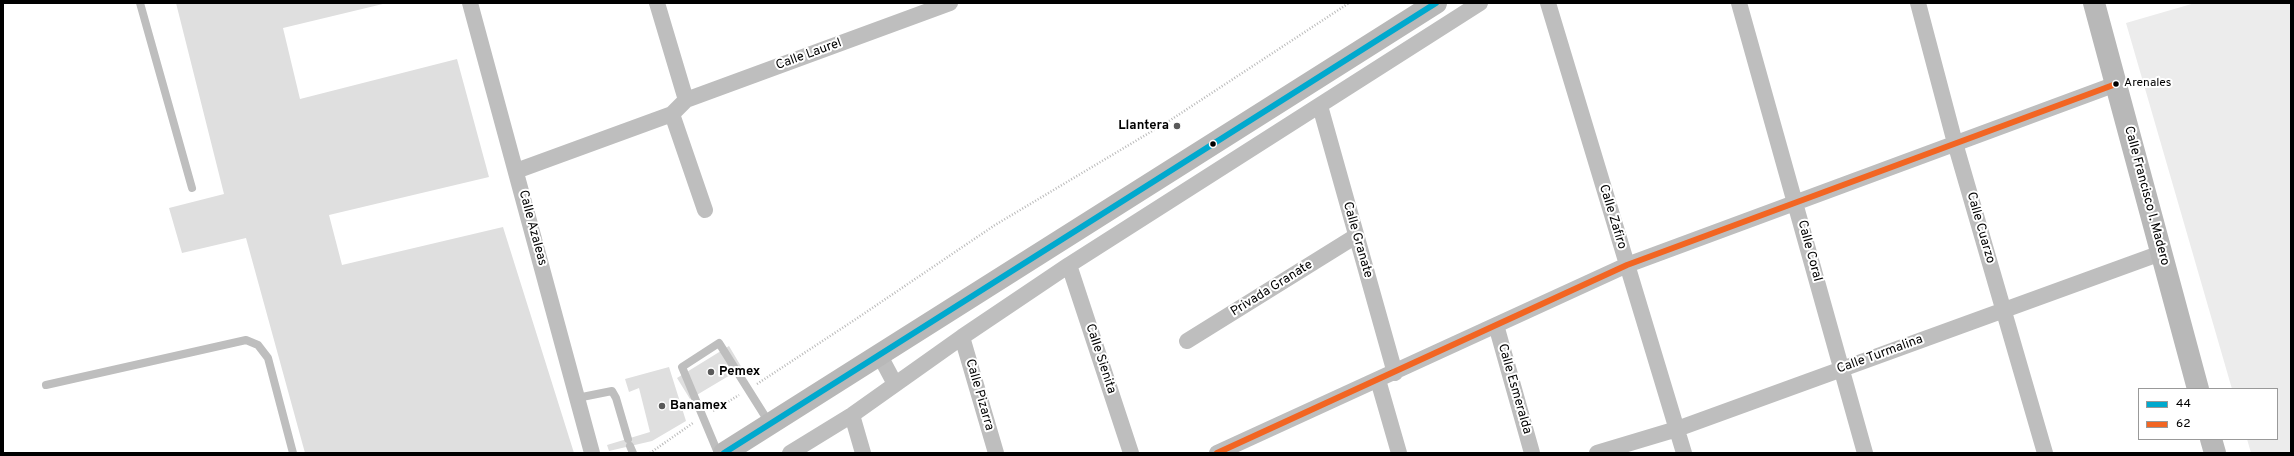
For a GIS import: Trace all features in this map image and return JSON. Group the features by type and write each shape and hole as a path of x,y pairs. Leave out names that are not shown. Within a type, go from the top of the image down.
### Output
{"main road":[{"path":"724,453 1436,3"},
{"name":"Calle Francisco I. Madero","path":"2094,3 2198,388"},
{"path":"2211,440 2215,453"}],"street":[{"name":"Calle Azaleas","path":"470,3 592,453"},
{"path":"657,3 686,100"},
{"name":"Calle Laurel","path":"516,171 672,114 686,100 950,3"},
{"path":"790,453 852,415 962,337 1069,265 1272,134 1320,106 1480,3"},
{"name":"Calle Zafiro","path":"1548,3 1684,453"},
{"name":"Calle Coral","path":"1739,3 1865,453"},
{"name":"Calle Cuarzo","path":"1918,3 1955,143 2045,453"},
{"path":"1217,453 1395,373 1627,265 2116,84"},
{"name":"Calle Granate","path":"1320,106 1395,373"},
{"path":"672,114 705,210"},
{"name":"Privada Granate","path":"1187,341 1356,236"},
{"name":"Calle Turmalina","path":"1597,453 1677,429 2161,253"},
{"name":"Calle Sienita","path":"1069,265 1131,453"},
{"name":"Calle Esmeralda","path":"1496,325 1532,453"},
{"name":"Calle Pizarra","path":"962,337 996,453"},
{"path":"879,354 895,384"},
{"path":"1378,380 1399,453"},
{"path":"852,415 863,453"}],"lane":[{"path":"140,3 192,188"},
{"path":"46,385 246,340 258,345 268,358 293,453"},
{"path":"718,453 682,367 719,343 747,390 770,424"},
{"path":"577,398 612,391 616,398 630,446"}],"path":[{"path":"650,453 703,416 747,390 856,320 995,225 1169,121 1349,3"}],"shaded area":[{"path":"2195,3 2291,3 2291,453 2251,453 2247,440 2278,440 2278,388 2232,388 2126,23"}],"building":[{"path":"176,3 387,3 283,28 300,99 457,59 489,177 329,215 342,265 503,227 574,453 305,453 246,238 182,253 169,208 224,194"},
{"name":"Pemex","path":"729,346 742,368 690,399 677,378"},
{"name":"Banamex","path":"669,367 686,421 652,441 609,451 607,445 650,432 639,388 629,392 625,379"}],"transit line":[{"name":"44","path":"724,453 1436,3"},
{"name":"62","path":"1217,453 1627,265 2116,84"}],"place":[{"name":"Arenales","path":"2116,84"},
{"name":"Llantera","path":"1177,126"},
{"name":"Pemex","path":"711,372"},
{"name":"Banamex","path":"662,406"}]}
